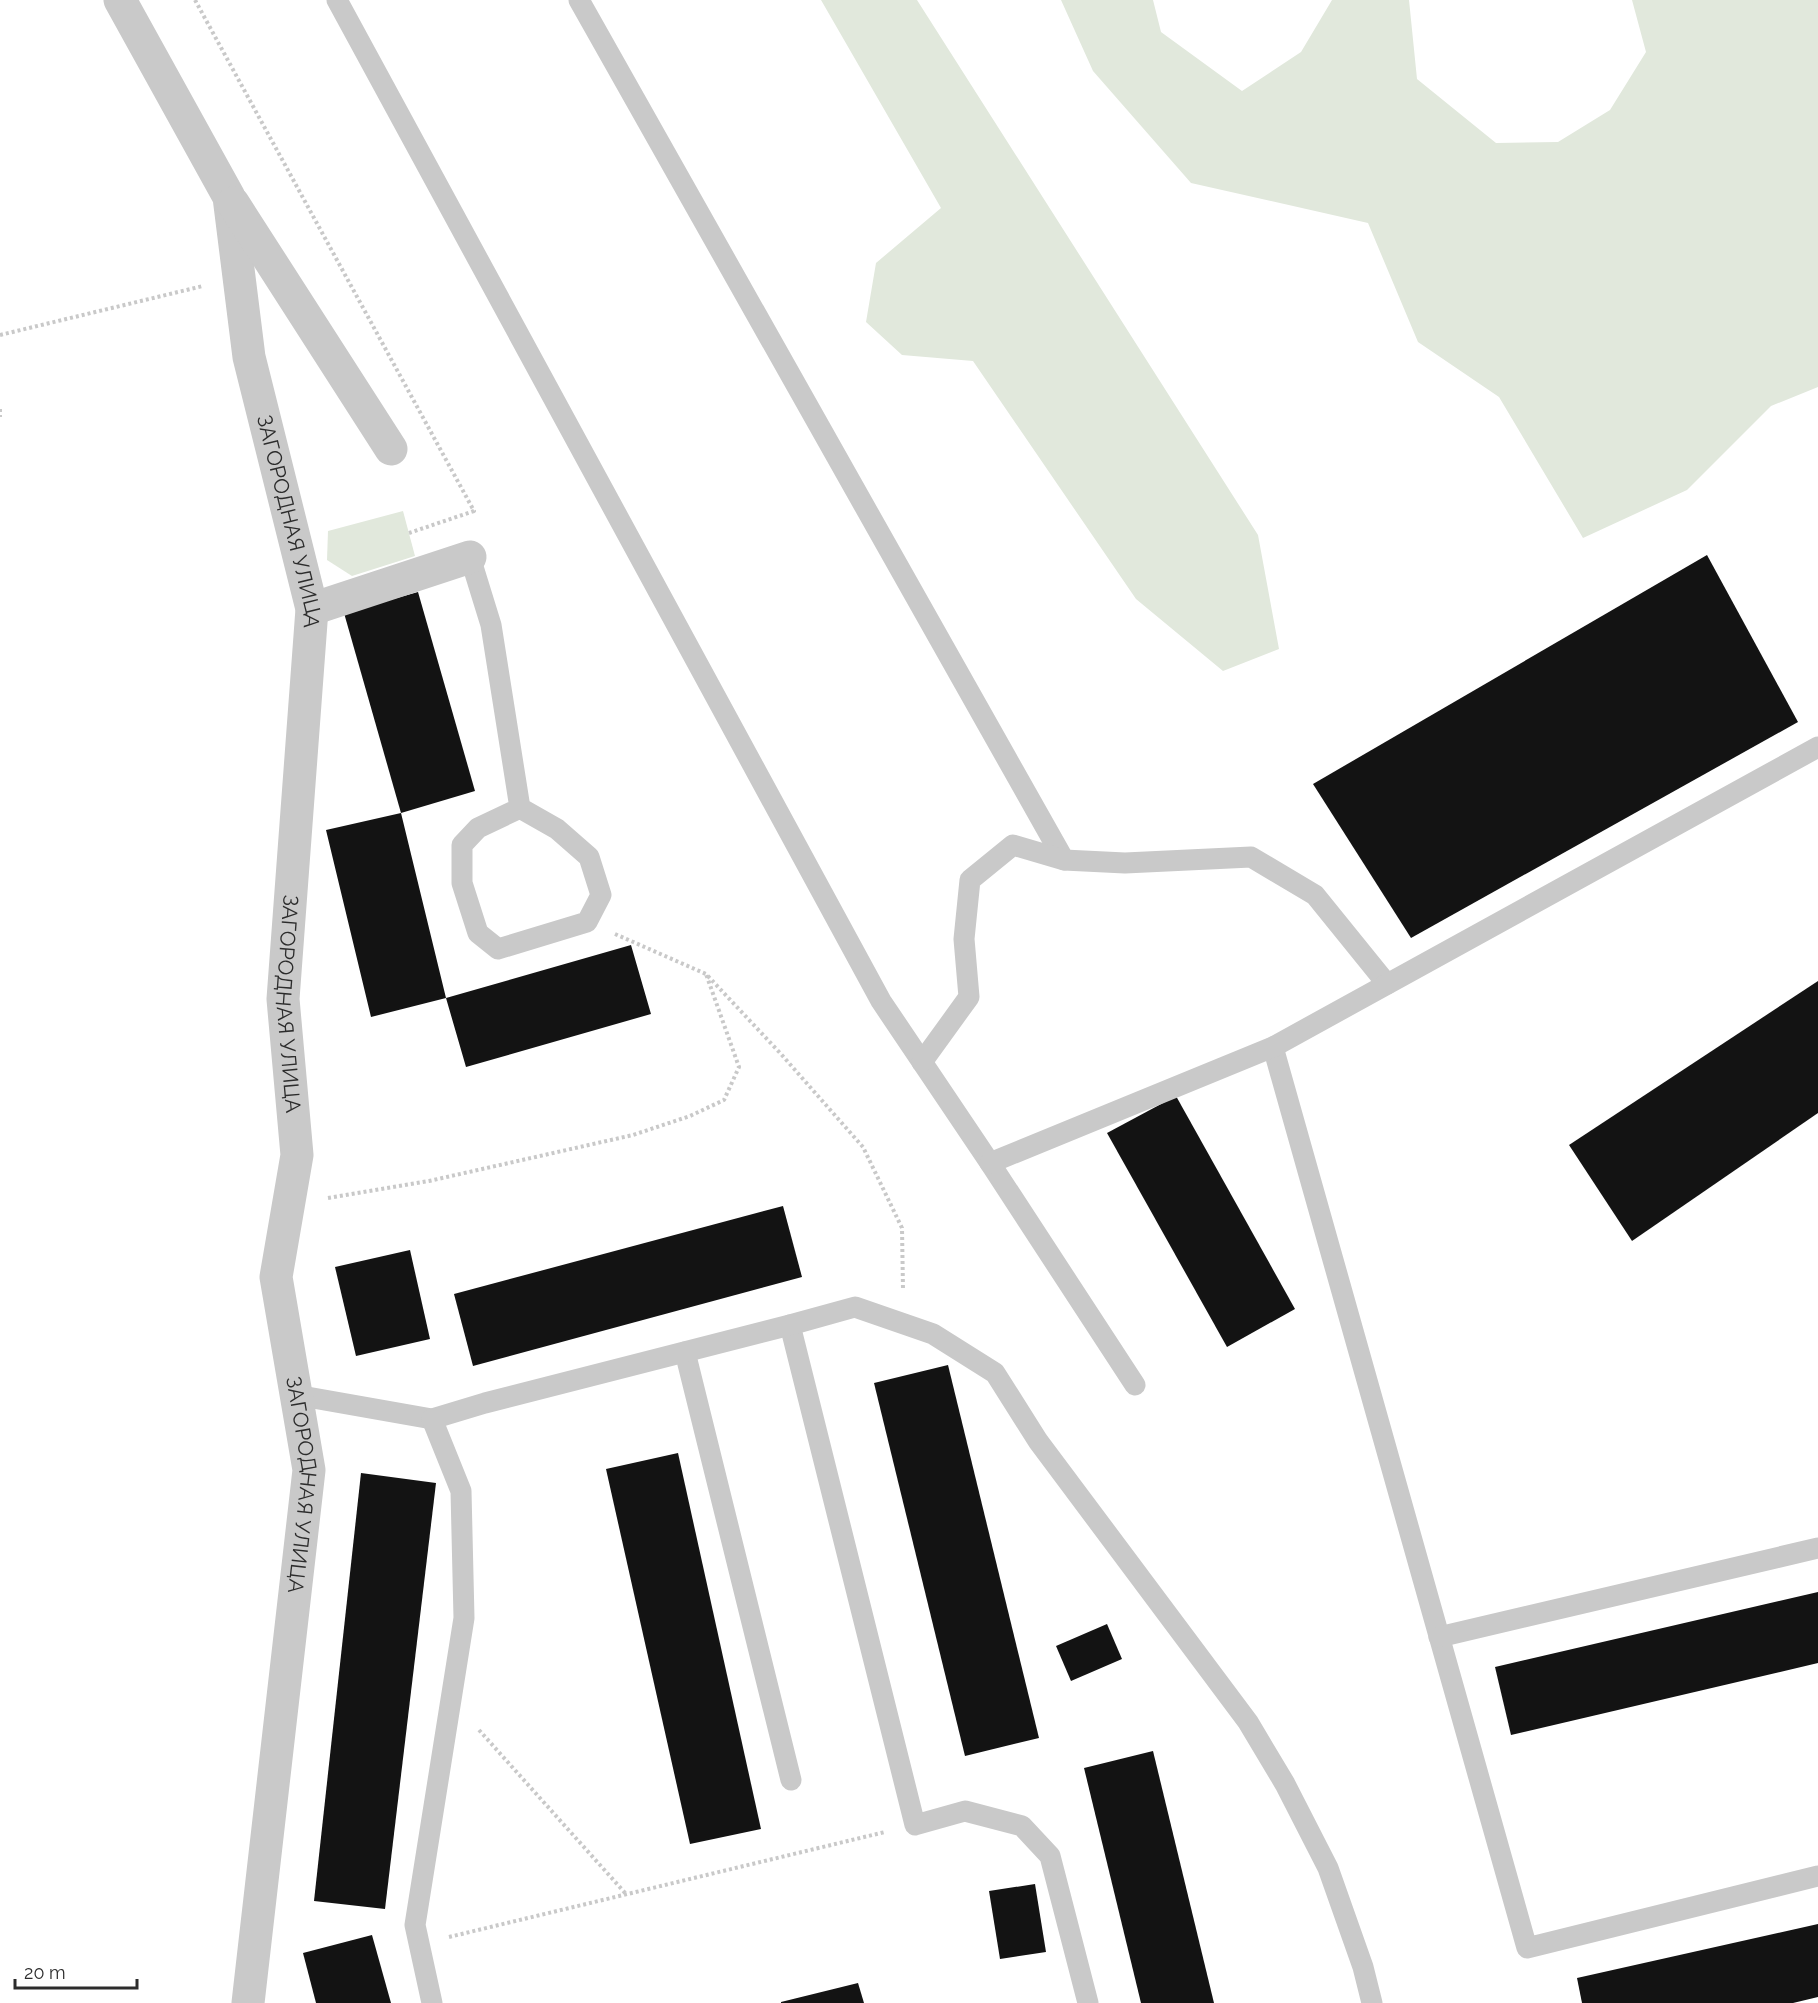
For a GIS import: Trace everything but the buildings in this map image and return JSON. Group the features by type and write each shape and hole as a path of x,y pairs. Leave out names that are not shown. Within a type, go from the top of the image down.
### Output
{"street":[{"name":"ЗАГОРОДНАЯ УЛИЦА","path":"120,0 229,196 249,357 312,609 283,999 297,1155 276,1277 309,1470 248,2003"},
{"path":"229,196 391,449"},
{"path":"312,609 470,557"}],"lane":[{"path":"337,0 876,991 1135,1385"},
{"path":"579,0 1064,860"},
{"path":"470,557 491,625 520,808"},
{"path":"990,1163 1273,1047 1818,747"},
{"path":"520,808 557,829 589,856 601,895 587,922 498,949 478,933 462,882 462,845 478,828 520,808"},
{"path":"922,1062 969,997 964,939 970,880 1013,845 1064,860 1125,863 1251,857 1315,895 1388,984"},
{"path":"1273,1047 1527,1948 1818,1876"},
{"path":"296,1395 432,1419 484,1403 855,1307 933,1334 995,1373 1038,1441 1248,1722 1285,1784 1328,1868 1363,1967 1371,2003"},
{"path":"790,1325 915,1825 965,1811 1022,1827 1050,1856 1088,2003"},
{"path":"685,1352 791,1780"},
{"path":"432,1419 461,1491 464,1618 415,1925 432,2003"},
{"path":"1439,1637 1818,1548"}],"path":[{"path":"195,0 474,511 409,533"},
{"path":"0,335 239,277"},
{"path":"0,409 0,417"},
{"path":"587,922 706,974 782,1054 863,1147 902,1228 904,1324"},
{"path":"288,1205 429,1181 633,1135 690,1116 724,1100 739,1067 706,974"},
{"path":"451,1698 626,1894"},
{"path":"419,1944 915,1825"}],"shaded area":[{"path":"821,0 917,0 1258,535 1279,649 1223,671 1136,599 973,361 902,355 866,322 876,263 941,208"},
{"path":"1061,0 1153,0 1161,32 1242,91 1301,52 1332,0 1409,0 1417,79 1496,143 1558,142 1610,110 1646,52 1632,0 1818,0 1818,387 1771,406 1687,490 1583,538 1499,397 1418,342 1368,223 1191,183 1093,71"},
{"path":"403,511 415,556 352,576 327,560 328,531"}]}
